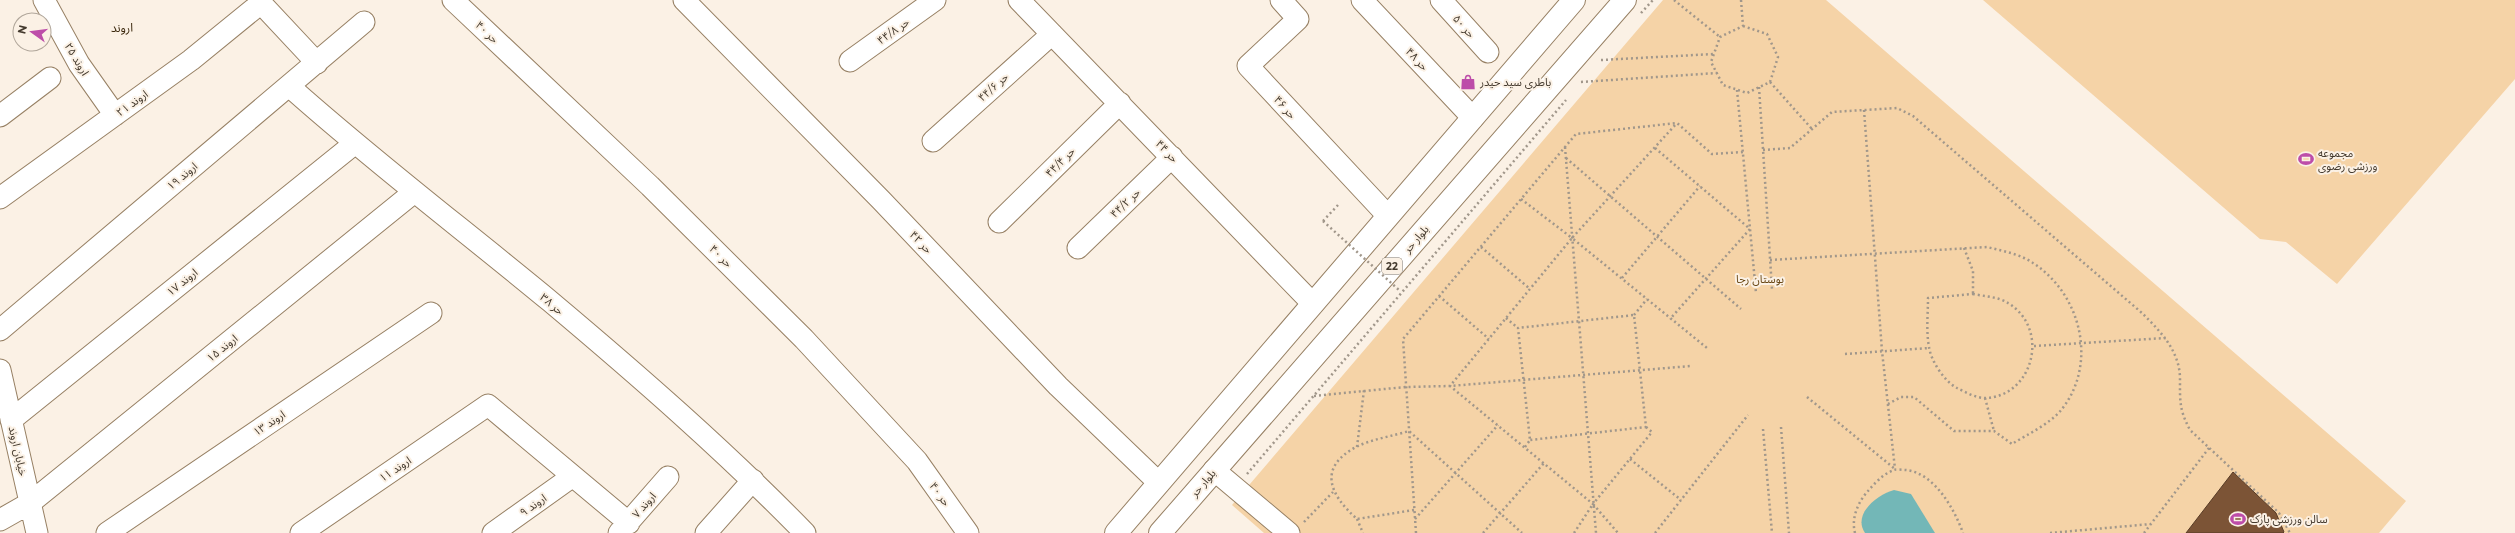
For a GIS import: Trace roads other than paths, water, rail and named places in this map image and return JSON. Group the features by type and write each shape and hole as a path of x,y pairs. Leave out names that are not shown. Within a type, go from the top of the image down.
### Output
{"main road":[{"path":"1116,533 1574,0"},
{"name":"بلوار حر","path":"1160,533 1625,0"}],"street":[{"name":"اروند ۲۵","path":"44,0 79,64 115,115"},
{"name":"حر ۴۰","path":"452,0 650,186 804,339 917,461 968,533"},
{"name":"حر ۴۲","path":"684,0 881,200 1058,386 1159,483"},
{"name":"حر ۴۴/۸","path":"850,61 935,0"},
{"name":"حر ۴۴","path":"1019,0 1313,304"},
{"name":"حر ۴۶","path":"1281,0 1298,19 1248,66 1388,216"},
{"name":"حر ۴۸","path":"1362,0 1473,118"},
{"name":"حر ۵۰","path":"1441,0 1488,52"},
{"name":"اروند ۲۱","path":"0,198 191,60 259,2"},
{"path":"259,2 317,63"},
{"name":"اروند ۱۹","path":"0,330 364,22"},
{"name":"حر ۴۴/۶","path":"933,141 1052,34"},
{"path":"0,116 50,78"},
{"name":"حر ۳۸","path":"289,86 354,144 550,302 704,434 754,480 805,533"},
{"name":"حر ۴۴/۴","path":"999,222 1120,103"},
{"name":"اروند ۱۷","path":"9,434 354,144"},
{"name":"حر ۴۴/۲","path":"1078,248 1172,157"},
{"name":"اروند ۱۵","path":"0,520 30,503 414,193"},
{"name":"اروند ۱۳","path":"107,533 431,314"},
{"name":"خیابان اروند","path":"0,370 9,434 30,503 37,533"},
{"name":"اروند ۱۱","path":"301,533 488,405 573,476"},
{"path":"1214,470 1294,530"},
{"path":"573,476 624,528"},
{"name":"اروند ۹","path":"493,533 573,476"},
{"name":"اروند ۷","path":"624,528 668,476"},
{"path":"706,533 754,480"}],"water":[{"path":"1894,490 1911,494 1935,533 1865,533 1862,526 1864,512 1874,500"}],"place":[{"name":"باطری سید حیدر","path":"1468,82"},
{"name":"مجموعه ورزشی رضوی","path":"2306,159"},
{"name":"سالن ورزشی پارک","path":"2238,519"}],"district":[{"name":"اروند","path":"122,28"}],"park label":[{"name":"بوستان رجا","path":"1760,279"}]}
